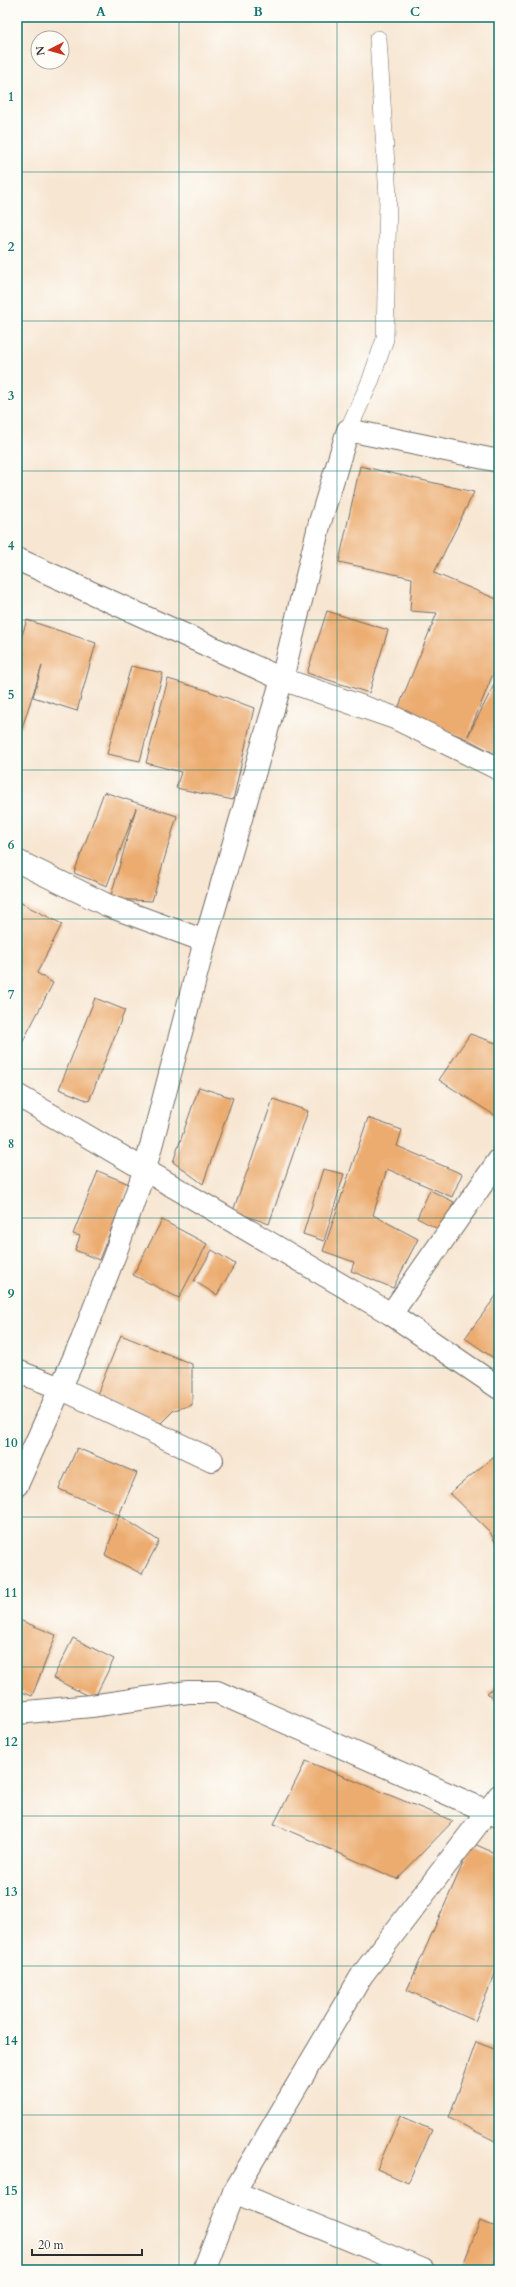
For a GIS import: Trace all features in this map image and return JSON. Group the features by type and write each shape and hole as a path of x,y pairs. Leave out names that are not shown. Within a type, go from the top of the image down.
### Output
{"street":[{"path":"17,1485 82,1340 115,1254 145,1169 205,942 282,679 320,522 348,430 499,461"},
{"path":"17,559 282,679 395,718 499,769"},
{"path":"17,861 109,906 205,942"},
{"path":"17,1094 391,1314 499,1388"},
{"path":"391,1314 499,1160"},
{"path":"17,1371 60,1388 212,1460"},
{"path":"17,1713 91,1706 188,1692 217,1692 495,1808 362,1975 234,2192 204,2270"},
{"path":"234,2192 423,2270"}],"lane":[{"path":"348,430 370,382 385,339 388,197 378,39"}],"building":[{"path":"360,466 474,492 434,573 499,600 499,659 468,736 499,675 499,756 467,739 397,711 437,613 410,611 412,578 339,562"},
{"path":"327,611 388,630 369,693 307,673"},
{"path":"27,620 96,643 77,711 33,697 42,666 22,728 17,726 17,650"},
{"path":"131,666 163,673 140,761 107,754"},
{"path":"168,679 206,690 254,708 233,800 176,788 181,772 146,763"},
{"path":"104,792 177,816 152,901 110,899 136,808 107,886 74,873"},
{"path":"17,901 62,924 37,973 53,983 21,1045 17,1043"},
{"path":"95,998 125,1010 89,1101 59,1089"},
{"path":"470,1034 499,1044 499,1118 439,1080"},
{"path":"199,1087 233,1098 203,1184 173,1162"},
{"path":"273,1099 308,1111 269,1224 233,1211"},
{"path":"368,1118 402,1130 397,1146 462,1174 452,1197 387,1169 373,1215 418,1239 393,1288 351,1271 354,1262 323,1251"},
{"path":"323,1169 344,1174 324,1241 303,1234"},
{"path":"98,1171 129,1184 99,1260 75,1250 80,1236 73,1234"},
{"path":"430,1190 454,1202 440,1230 417,1218"},
{"path":"162,1220 207,1244 179,1298 133,1275"},
{"path":"212,1250 235,1264 217,1295 194,1281"},
{"path":"499,1292 499,1362 465,1338"},
{"path":"121,1335 192,1364 192,1405 174,1410 161,1423 96,1397"},
{"path":"77,1448 137,1473 119,1515 59,1489"},
{"path":"499,1452 499,1549 490,1532 450,1493"},
{"path":"119,1515 159,1541 142,1574 105,1555"},
{"path":"17,1619 56,1635 32,1696 17,1690"},
{"path":"73,1638 114,1659 94,1699 53,1678"},
{"path":"499,1683 499,1704 487,1693"},
{"path":"306,1761 453,1821 397,1879 274,1824"},
{"path":"472,1843 499,1855 499,1965 475,2021 407,1990"},
{"path":"476,2042 499,2051 499,2143 449,2118"},
{"path":"400,2116 432,2130 408,2183 377,2169"},
{"path":"480,2221 499,2228 499,2253 492,2270 461,2270"}]}
